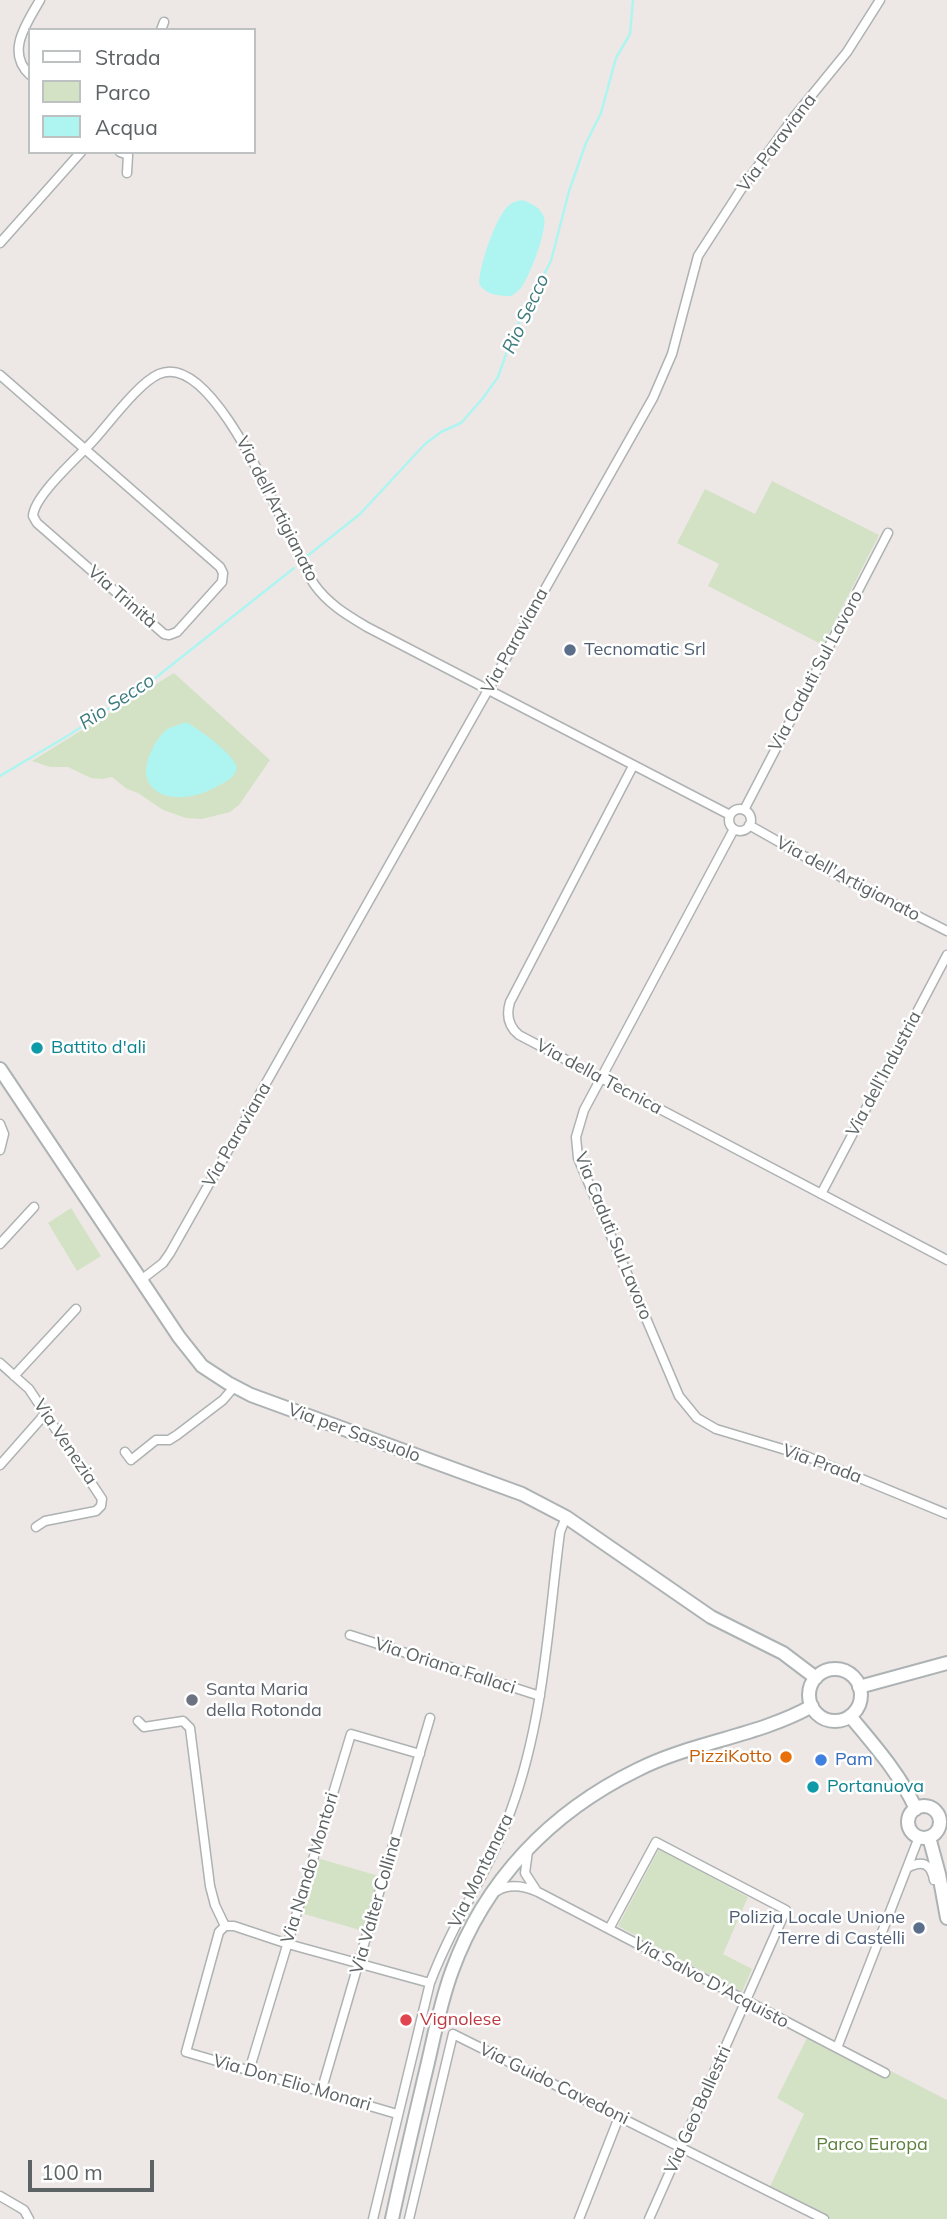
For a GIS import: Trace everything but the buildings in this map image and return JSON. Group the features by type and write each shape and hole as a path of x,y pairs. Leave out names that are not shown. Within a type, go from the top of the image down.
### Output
{"main road":[{"name":"Via per Sassuolo","path":"0,1069 202,1366 234,1387 274,1404 522,1494 566,1517 711,1617 783,1653 816,1678"},
{"path":"859,1687 947,1663"},
{"path":"829,1670 850,1675 859,1687 858,1706 850,1716 836,1721 828,1720 816,1713 811,1706 810,1688 816,1678 829,1670"},
{"path":"391,2219 446,1989 461,1947 487,1900 533,1842 582,1801 641,1768 777,1721 811,1706"},
{"path":"850,1716 888,1764 916,1809"},
{"path":"924,1837 939,1828 939,1815 929,1807 916,1809 910,1815 908,1823 911,1831 924,1837 947,1918"}],"street":[{"path":"28,72 20,60 18,45 21,32 40,0"},
{"name":"Via Paraviana","path":"141,1280 163,1263 170,1253 653,398 673,354 698,256 794,117 847,52 880,0"},
{"path":"0,243 78,154"},
{"path":"125,154 128,155 127,173"},
{"name":"Via dell'Artigianato","path":"167,372 189,376 233,425 304,567 324,597 335,607 488,690 730,815"},
{"name":"Via Trinità","path":"0,375 85,450 216,563 223,573 222,582 173,634 169,635 159,630 37,523 33,516 37,503 85,450 143,386 158,374 167,372"},
{"name":"Via Caduti Sul Lavoro","path":"744,810 888,533"},
{"name":"Via della Tecnica","path":"633,766 508,1008 509,1023 519,1035 947,1260"},
{"path":"734,810 744,810 750,816 749,825 741,830 734,829 730,824 730,815 734,810"},
{"name":"Via dell'Artigianato","path":"749,825 841,877 947,931"},
{"name":"Via Caduti Sul Lavoro","path":"697,1418 679,1396 575,1146 577,1128 584,1110 734,829"},
{"name":"Via dell’Industria","path":"821,1194 947,955"},
{"path":"0,1124 4,1134 0,1150"},
{"path":"0,1244 34,1207"},
{"path":"14,1376 76,1309"},
{"name":"Via Venezia","path":"0,1363 29,1389 101,1496 102,1503 96,1510 45,1521 36,1527"},
{"path":"125,1452 131,1460 156,1440 169,1440 223,1400 234,1387"},
{"path":"0,1465 46,1413"},
{"name":"Via Prada","path":"697,1418 716,1429 829,1465 947,1514"},
{"name":"Via Montanara","path":"373,2219 430,1983 443,1949 512,1809 531,1746 540,1696 559,1534 566,1517"},
{"name":"Via Oriana Fallaci","path":"350,1635 540,1696"},
{"name":"Via Valter Collina","path":"321,2092 430,1718"},
{"path":"138,1721 144,1727 183,1721 190,1728 209,1886 225,1926 234,1926 288,1944 430,1983"},
{"name":"Via Nando Montori","path":"249,2071 351,1734 420,1754"},
{"path":"837,2048 907,1868 924,1837"},
{"path":"533,1842 527,1853 525,1874 538,1892"},
{"name":"Via Geo Ballestri","path":"609,1929 656,1842 786,1910 649,2219"},
{"path":"907,1868 918,1862 928,1866 933,1874 937,1895 945,1904"},
{"name":"Via Salvo D'Acquisto","path":"487,1900 506,1886 538,1892 885,2073"},
{"name":"Via Don Elio Monari","path":"225,1926 219,1933 186,2052 397,2114"},
{"name":"Via Guido Cavedoni","path":"409,2219 453,2034 824,2219"},
{"path":"579,2219 620,2117"},
{"path":"0,2196 24,2210 29,2219"}],"green space":[{"path":"772,481 879,535 823,645 708,586 719,564 677,543 705,489 755,514"},
{"path":"174,673 270,760 239,805 230,812 202,819 186,818 163,810 112,777 91,778 68,767 50,767 32,761"},
{"path":"71,1208 101,1256 77,1271 48,1223"},
{"path":"659,1849 748,1897 723,1954 752,1969 742,1992 618,1926"},
{"path":"317,1858 379,1876 363,1931 301,1913"},
{"name":"Parco Europa","path":"811,2030 947,2100 947,2219 828,2219 768,2191 804,2114 777,2098"}],"water":[{"path":"523,200 538,208 544,217 541,242 520,289 511,296 493,294 485,291 479,284 485,255 503,212 511,204"},
{"path":"186,722 223,749 237,768 231,778 207,792 180,797 162,794 149,783 147,763 157,741 166,730"}],"waterway":[{"name":"Rio Secco","path":"306,557 360,514 425,444 441,432 461,423 498,377 513,334 551,261 569,191 586,143 601,113 616,58 630,34 633,0"},
{"name":"Rio Secco","path":"0,776 154,679 294,568"}],"place":[{"name":"Tecnomatic Srl","path":"570,650"},
{"name":"Battito d'ali","path":"37,1048"},
{"name":"Santa Maria della Rotonda","path":"192,1700"},
{"name":"PizziKotto","path":"786,1757"},
{"name":"Pam","path":"821,1760"},
{"name":"Portanuova","path":"813,1787"},
{"name":"Polizia Locale Unione Terre di Castelli","path":"919,1928"},
{"name":"Vignolese","path":"406,2020"}]}
